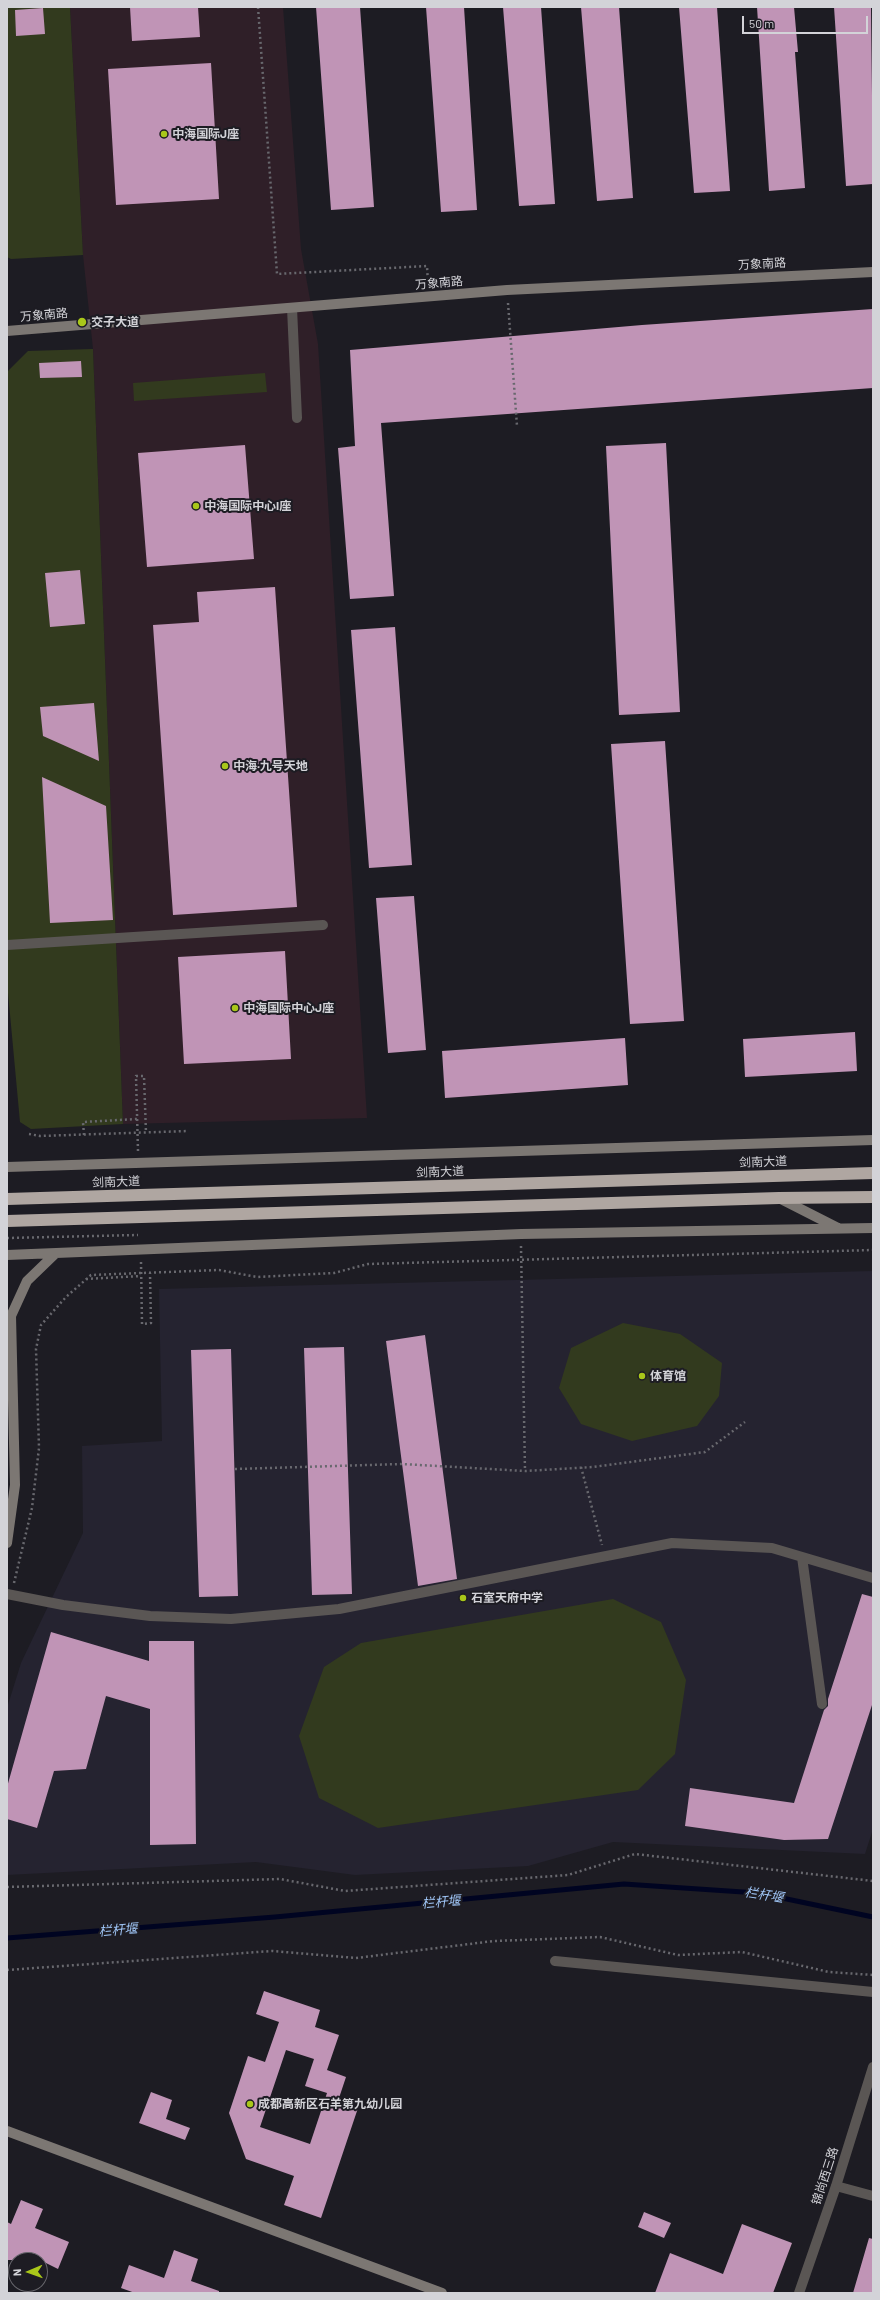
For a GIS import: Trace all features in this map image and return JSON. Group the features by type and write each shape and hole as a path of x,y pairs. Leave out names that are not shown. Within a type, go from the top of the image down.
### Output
{"highway":[{"name":"剑南大道","path":"7,1199 873,1173"},
{"path":"7,1221 779,1198 873,1197"}],"main road":[{"name":"万象南路","path":"7,331 507,290 873,272"},
{"path":"7,1167 873,1140"},
{"path":"779,1198 840,1229"},
{"path":"7,1255 521,1234 873,1228"},
{"path":"7,1543 15,1485 11,1316 27,1281 55,1254"},
{"path":"7,2131 442,2293"}],"street":[{"path":"292,308 297,418"},
{"path":"7,945 323,925"},
{"path":"9,1595 63,1605 150,1616 231,1619 339,1609 672,1543 772,1548 873,1578"},
{"path":"802,1557 822,1704"},
{"path":"555,1961 873,1992"},
{"name":"锦尚西三路","path":"799,2293 836,2186 873,2067"},
{"path":"836,2186 873,2196"}],"path":[{"path":"258,7 277,274 427,266 429,296"},
{"path":"507,290 517,426"},
{"path":"84,1135 83,1122 137,1119 136,1076 144,1076 146,1133"},
{"path":"29,1134 84,1135 188,1131"},
{"path":"521,1234 525,1470"},
{"path":"7,1238 140,1235"},
{"path":"9,1595 32,1508 38,1456 39,1409 36,1349 41,1325 66,1297 91,1275 219,1270 257,1277 334,1273 368,1264 522,1261 873,1250"},
{"path":"86,1279 141,1276 142,1324 151,1323 150,1273"},
{"path":"234,1469 402,1464 525,1470 581,1467 705,1452 745,1422"},
{"path":"581,1467 605,1557"},
{"path":"7,1887 280,1879 345,1891 568,1875 635,1854 873,1882"},
{"path":"7,1970 272,1951 356,1958 494,1941 600,1937 678,1955 742,1952 829,1972 873,1975"}],"shaded area":[{"path":"70,7 283,7 301,249 318,344 367,1118 123,1124 93,349 83,255"},
{"name":"石室天府中学","path":"873,1271 873,1829 865,1854 613,1842 528,1866 355,1875 256,1862 7,1875 7,1708 21,1663 83,1533 82,1446 162,1441 159,1289"}],"green space":[{"path":"7,7 70,7 83,255 11,259 7,257"},
{"path":"93,349 123,1124 31,1129 20,1122 7,982 7,372 28,351"},
{"path":"265,373 267,392 134,401 133,383"},
{"name":"体育馆","path":"623,1323 680,1334 722,1363 719,1396 697,1426 632,1441 581,1424 559,1388 571,1348"},
{"path":"613,1599 661,1622 686,1680 675,1754 638,1790 378,1828 319,1798 299,1736 324,1667 361,1643"}],"building":[{"path":"130,7 198,7 200,37 132,41"},
{"path":"316,7 360,7 374,207 331,210"},
{"path":"426,7 464,7 477,210 441,212"},
{"path":"503,7 541,7 555,204 519,206"},
{"path":"581,7 619,7 633,198 597,201"},
{"path":"679,7 717,7 730,191 694,193"},
{"path":"757,7 794,7 798,52 795,52 805,188 769,191"},
{"path":"834,7 871,7 873,184 846,186"},
{"path":"43,8 45,34 16,36 15,10"},
{"name":"中海国际J座","path":"211,63 219,199 116,205 108,69"},
{"path":"873,309 873,388 381,423 394,596 350,599 338,448 355,446 350,350 642,325"},
{"path":"81,361 82,377 40,378 39,363"},
{"path":"666,443 680,712 619,715 606,446"},
{"name":"中海国际中心I座","path":"245,445 254,559 147,567 138,453"},
{"path":"80,570 85,624 50,627 45,573"},
{"name":"中海·九号天地","path":"275,587 297,907 173,915 153,625 199,622 197,592"},
{"path":"395,627 412,865 369,868 351,630"},
{"path":"94,703 99,761 43,736 40,707"},
{"path":"665,741 684,1021 630,1024 611,744"},
{"path":"42,777 106,806 113,920 50,923"},
{"path":"414,896 426,1050 388,1053 376,898"},
{"name":"中海国际中心J座","path":"285,951 291,1059 184,1064 178,957"},
{"path":"855,1032 857,1071 745,1077 743,1039"},
{"path":"625,1038 628,1085 445,1098 442,1051"},
{"path":"425,1335 457,1579 418,1586 386,1341"},
{"path":"344,1347 352,1594 312,1595 304,1348"},
{"path":"231,1349 238,1596 199,1597 191,1350"},
{"path":"862,1594 873,1597 873,1702 828,1839 784,1840 685,1826 690,1788 794,1803 824,1710 828,1706 828,1699"},
{"path":"51,1632 149,1661 149,1641 194,1641 196,1844 150,1845 150,1709 106,1696 86,1769 54,1771 37,1828 7,1819 7,1787"},
{"name":"成都高新区石羊第九幼儿园","path":"264,1991 320,2010 315,2027 339,2035 327,2070 346,2077 338,2101 358,2108 321,2218 284,2205 294,2176 246,2159 229,2113 248,2056 265,2062 279,2022 256,2014","holes":["286,2050 314,2059 305,2086 327,2093 310,2144 260,2127"]},
{"path":"151,2092 172,2100 166,2119 190,2128 185,2140 139,2123"},
{"path":"21,2200 43,2209 35,2228 69,2242 58,2269 48,2264 48,2252 8,2252 7,2260 7,2222 11,2224"},
{"path":"644,2212 671,2223 664,2238 638,2227"},
{"path":"742,2224 792,2243 773,2293 655,2293 670,2253 723,2274"},
{"path":"869,2238 873,2239 873,2293 853,2293"},
{"path":"174,2250 198,2259 191,2281 219,2291 219,2293 135,2293 121,2288 129,2265 164,2278"}],"waterway":[{"name":"栏杆堰","path":"7,1938 275,1917 624,1884 758,1893 873,1917"}],"place":[{"name":"中海国际J座","path":"164,134"},
{"name":"交子大道","path":"82,322"},
{"name":"中海国际中心I座","path":"196,506"},
{"name":"中海·九号天地","path":"225,766"},
{"name":"中海国际中心J座","path":"235,1008"},
{"name":"体育馆","path":"642,1376"},
{"name":"石室天府中学","path":"463,1598"},
{"name":"成都高新区石羊第九幼儿园","path":"250,2104"}]}
